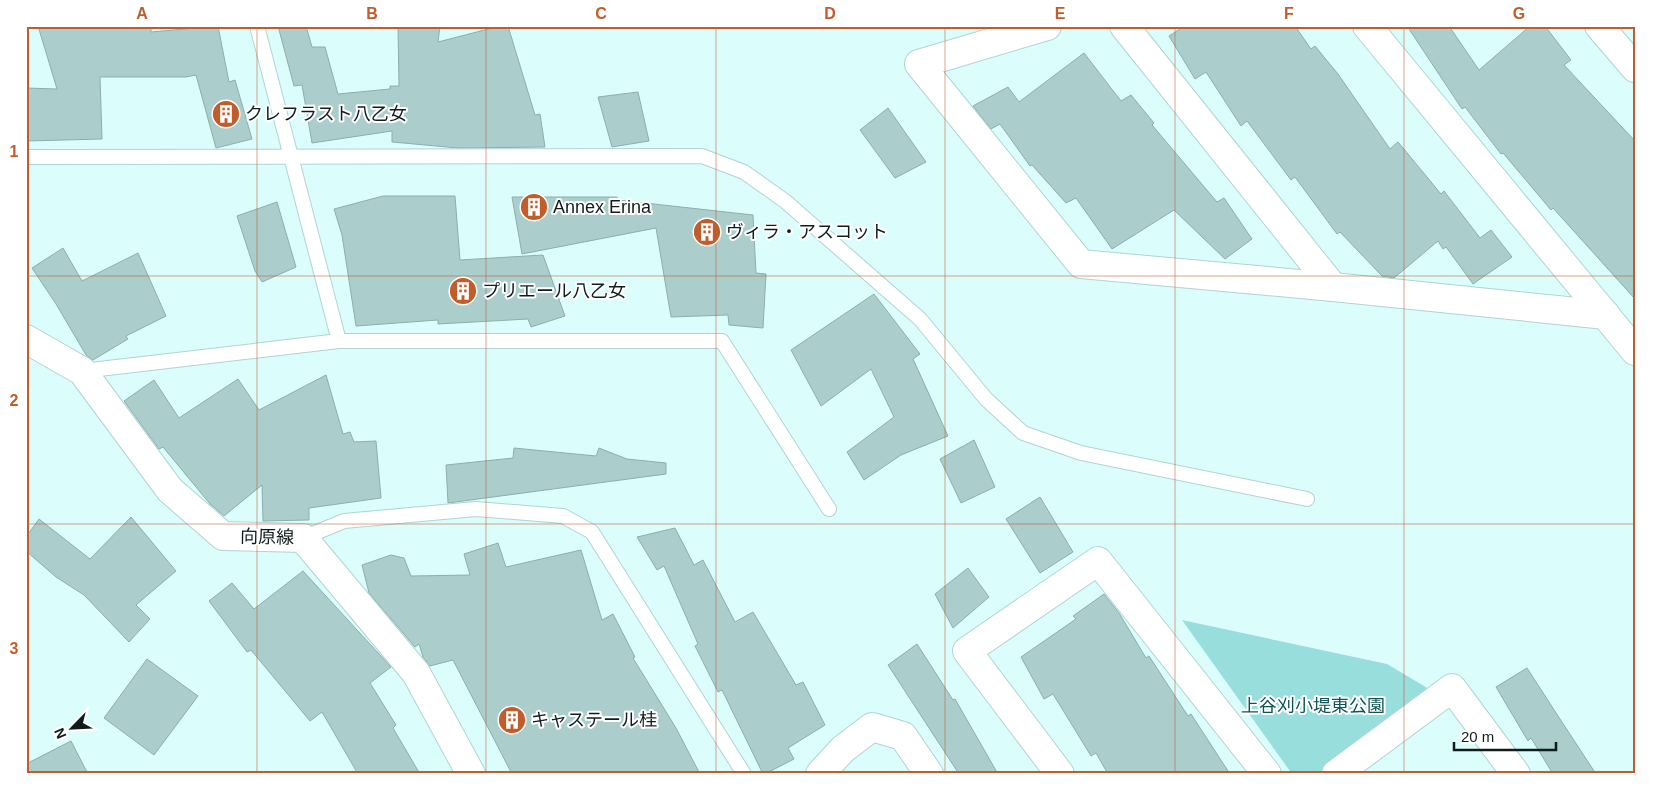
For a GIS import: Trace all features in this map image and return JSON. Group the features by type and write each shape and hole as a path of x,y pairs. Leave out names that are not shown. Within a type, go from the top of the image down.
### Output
{"street":[{"path":"1047,26 919,64 1081,264 1333,286 1606,316"},
{"path":"1124,26 1333,286"},
{"path":"1367,26 1635,351"},
{"path":"1599,26 1635,68"},
{"name":"向原線","path":"26,339 82,371 170,490 222,536 303,538 416,674 471,774"},
{"path":"1060,774 967,651 1098,561 1267,774"},
{"path":"1336,774 1452,688 1516,774"},
{"path":"820,774 843,749 872,727 903,736 929,774"}],"lane":[{"path":"257,26 339,341"},
{"path":"26,157 702,156 730,165 744,172 785,201 920,319 986,399 1023,433 1081,453 1307,499"},
{"path":"82,371 339,341 722,341 829,509"},
{"path":"303,538 344,521 476,509 563,516 592,532 744,774"}],"green space":[{"name":"上谷刈小堤東公園","path":"1182,620 1387,664 1429,689 1319,774 1292,774"}],"building":[{"path":"38,26 151,26 151,32 218,26 229,82 235,80 252,139 216,148 196,75 186,77 100,77 102,139 26,141 26,88 57,89"},
{"path":"278,26 306,26 312,47 325,47 338,94 390,89 390,86 399,86 398,26 440,26 438,42 500,26 508,26 535,115 540,114 545,147 458,148 392,142 392,131 312,143 302,85 294,86"},
{"path":"1185,26 1295,26 1311,49 1315,46 1338,74 1390,149 1398,142 1441,194 1444,191 1480,238 1491,230 1512,257 1473,284 1446,247 1443,249 1438,241 1394,278 1382,276 1340,232 1337,234 1295,177 1291,180 1247,121 1241,126 1206,72 1195,79 1169,36"},
{"path":"1407,26 1449,26 1479,70 1530,26 1545,26 1571,60 1564,65 1635,141 1635,299 1553,208 1551,210 1503,153 1501,154 1465,107 1462,109"},
{"path":"1084,53 1121,101 1131,95 1154,123 1152,125 1217,202 1224,198 1252,239 1225,259 1174,210 1112,249 1076,198 1066,203 1032,165 1030,166 1000,124 991,129 973,106 1008,87 1019,102"},
{"path":"638,92 649,141 612,147 598,97"},
{"path":"888,108 926,162 895,178 860,130"},
{"path":"383,196 455,196 460,260 543,255 565,316 531,327 528,319 438,324 438,320 356,326 342,235 334,209"},
{"path":"512,197 617,197 618,200 753,215 756,273 766,274 763,328 729,325 728,315 671,317 656,228 522,254"},
{"path":"277,202 296,267 262,282 255,271 237,216"},
{"path":"63,248 82,281 138,253 166,316 126,336 128,339 93,360 86,355 32,268"},
{"path":"874,294 920,354 913,359 948,436 901,455 864,480 847,452 894,417 871,369 821,406 791,350"},
{"path":"326,375 343,434 350,432 354,442 376,441 381,498 309,508 309,520 263,521 262,485 224,516 210,504 163,447 159,449 124,401 154,380 179,418 238,379 259,410"},
{"path":"974,440 995,487 961,503 940,459"},
{"path":"514,448 596,456 599,448 627,459 666,463 666,474 448,503 446,465 513,458"},
{"path":"1040,497 1073,552 1040,573 1006,519"},
{"path":"131,517 176,571 136,605 150,619 129,642 84,595 56,577 26,551 26,537 39,519 90,559"},
{"path":"675,528 694,565 703,560 735,622 753,612 796,685 803,682 825,725 788,748 794,759 765,774 763,774 722,690 718,692 695,646 698,644 664,566 657,570 637,537"},
{"path":"498,543 506,567 581,550 602,620 613,614 635,657 633,658 676,728 700,774 512,774 453,660 430,666 423,657 419,644 415,647 369,593 362,565 391,555 404,558 411,576 470,575 464,554"},
{"path":"968,568 989,597 953,628 935,594"},
{"path":"303,571 391,667 370,683 396,725 393,728 420,774 358,774 322,712 310,721 251,650 247,652 209,601 232,583 254,609"},
{"path":"1104,594 1119,613 1146,658 1149,656 1188,716 1191,714 1230,774 1108,774 1096,753 1091,756 1053,694 1044,699 1021,657 1076,619 1073,616"},
{"path":"917,644 953,700 955,699 998,774 959,774 888,665"},
{"path":"147,659 198,696 154,755 104,718"},
{"path":"1527,668 1596,774 1553,774 1531,738 1528,741 1496,687"},
{"path":"71,741 88,774 26,774 26,764"}],"place":[{"name":"クレフラスト八乙女","path":"226,114"},
{"name":"Annex Erina","path":"534,207"},
{"name":"ヴィラ・アスコット","path":"707,232"},
{"name":"プリエール八乙女","path":"463,291"},
{"name":"キャステール桂","path":"512,720"}]}
